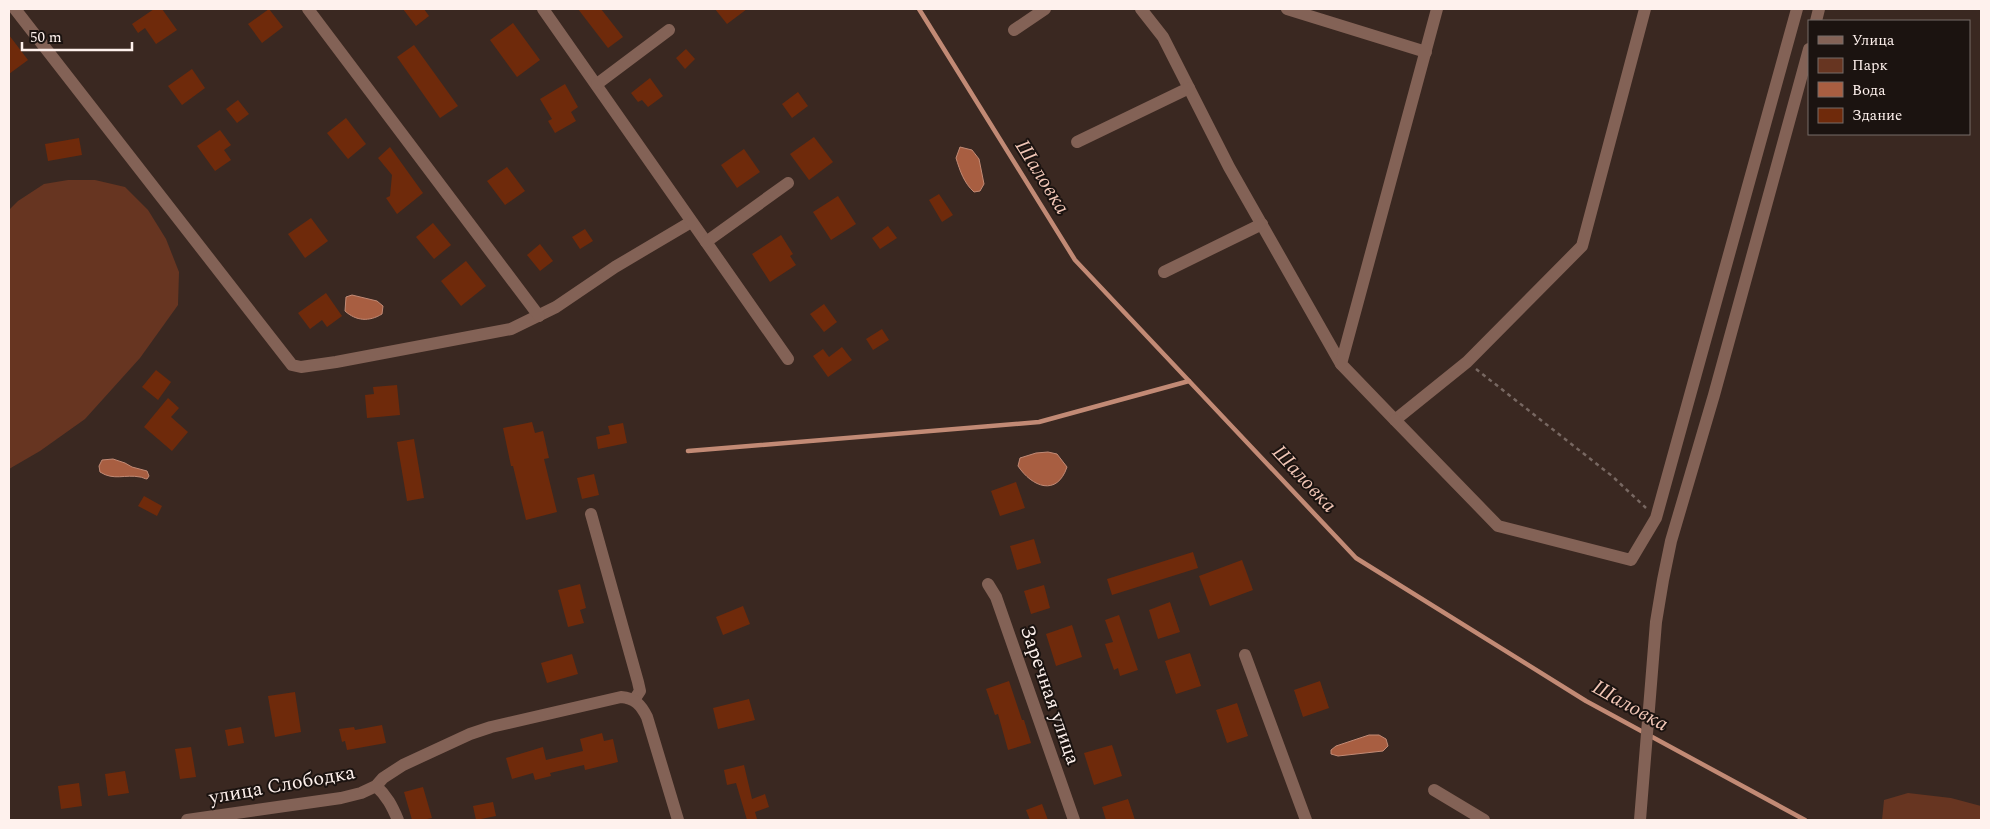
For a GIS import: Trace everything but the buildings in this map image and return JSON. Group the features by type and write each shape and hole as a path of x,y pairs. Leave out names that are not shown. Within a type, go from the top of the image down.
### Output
{"street":[{"path":"15,9 292,365 301,367 336,362 510,328 556,308 615,267 691,222"},
{"path":"308,9 539,316"},
{"path":"543,9 788,359"},
{"path":"1014,30 1044,9"},
{"path":"1141,9 1163,37 1229,167 1341,364 1498,526 1631,560 1656,518 1796,9"},
{"path":"1287,9 1426,52"},
{"path":"1341,364 1437,9"},
{"path":"1395,420 1468,362 1582,246 1646,9"},
{"path":"597,84 669,30"},
{"path":"1640,820 1660,596 1676,526 1808,53"},
{"path":"1077,142 1189,88"},
{"path":"706,242 788,183"},
{"path":"1164,272 1262,224"},
{"path":"591,514 640,690 634,700 642,707 647,717 678,820"},
{"path":"1656,518 1676,526"},
{"name":"Заречная улица","path":"988,584 996,597 1074,820"},
{"path":"1246,655 1306,820"},
{"name":"улица Слободка","path":"187,820 341,798 361,793 376,786 383,778 403,766 491,726 621,697 634,700"},
{"path":"376,786 391,803 398,820"},
{"path":"1434,790 1484,820"}],"path":[{"path":"1468,362 1612,476 1656,518"}],"green space":[{"path":"68,180 95,180 125,187 148,210 166,239 179,272 178,305 140,358 85,419 40,451 9,469 9,210 18,201 44,184"},
{"path":"1908,793 1951,798 1981,806 1981,820 1882,820 1884,800"}],"water":[{"path":"960,147 972,150 979,159 984,184 980,191 974,192 963,177 956,158"},
{"path":"352,295 377,301 383,306 382,314 377,317 363,319 349,314 345,311 346,297"},
{"path":"1048,452 1057,454 1067,467 1063,476 1057,482 1044,486 1030,479 1018,466 1020,458 1036,453"},
{"path":"113,459 147,471 149,476 147,479 135,476 115,477 100,472 99,466 102,460"},
{"path":"1369,735 1379,735 1386,739 1388,746 1383,751 1338,756 1331,754 1331,750 1336,746"}],"waterway":[{"name":"Шаловка","path":"919,9 1075,260 1356,558 1586,701 1805,820"},
{"path":"688,451 1039,422 1189,381"}]}
